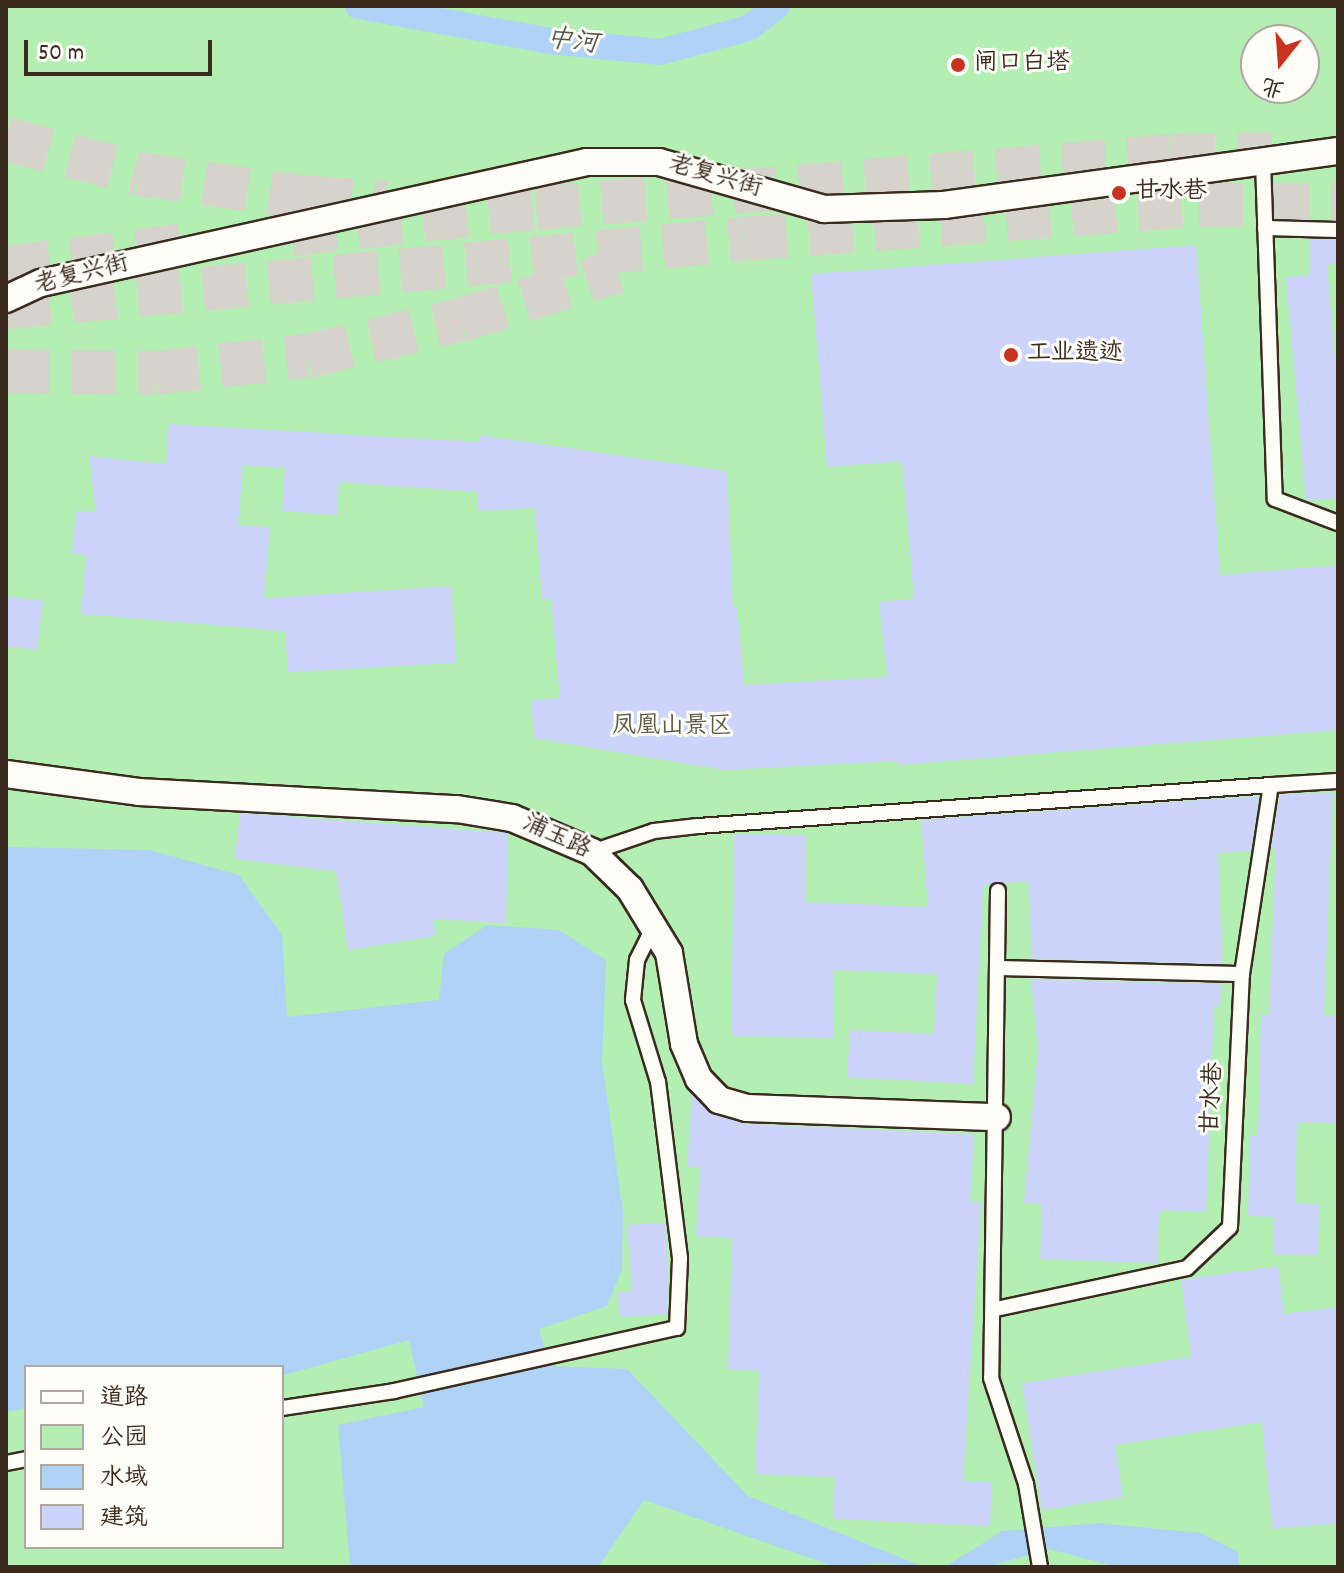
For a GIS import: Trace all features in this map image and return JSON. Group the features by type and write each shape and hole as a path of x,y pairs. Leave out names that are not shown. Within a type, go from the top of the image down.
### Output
{"street":[{"name":"老复兴街","path":"6,299 41,283 587,162 659,162 824,209 944,205 1338,151"},
{"name":"浦玉路","path":"6,774 139,792 457,809 512,818 592,852 630,889 655,924 669,953 684,1044 699,1079 719,1100 747,1108 997,1117"}],"lane":[{"path":"1263,162 1275,499 1338,523"},
{"path":"1265,228 1338,230"},
{"path":"592,852 654,831 698,826 1338,781"},
{"name":"甘水巷","path":"996,1309 1187,1268 1230,1227 1242,974 1271,785"},
{"path":"998,891 996,1309 991,1378 1033,1520 1040,1566"},
{"path":"284,1408 394,1391 677,1328 680,1258 658,1082 633,1000 637,960 655,924"},
{"path":"997,968 1242,974"}],"green space":[{"name":"凤凰山景区","path":"6,6 1338,6 1338,1567 6,1567"}],"water":[{"path":"6,847 150,850 239,875 282,935 287,1017 439,1000 444,954 487,925 559,930 606,960 602,1061 623,1212 622,1269 607,1306 539,1329 550,1366 627,1369 748,1496 924,1567 879,1563 836,1567 644,1500 598,1567 350,1567 338,1425 424,1407 409,1340 284,1375 284,1365 24,1365 24,1408 6,1412"},
{"path":"1098,1523 1200,1533 1238,1552 1239,1567 1117,1567 1049,1549 987,1567 945,1567 1002,1531"}],"building":[{"path":"1309,239 1338,240 1338,264 1327,264 1338,399 1338,498 1306,500 1286,277 1309,275"},
{"path":"1196,245 1220,575 1338,565 1338,730 898,765 897,761 724,770 534,738 531,700 560,698 551,599 542,600 535,508 477,511 478,492 339,482 337,515 282,511 285,468 243,465 238,525 270,527 264,598 451,586 456,663 288,672 285,631 81,614 86,555 72,553 76,511 96,512 89,456 166,464 169,424 479,442 479,435 727,471 733,608 737,607 744,685 887,677 879,602 914,599 902,461 827,467 811,274"},
{"path":"6,596 43,601 37,650 6,646"},
{"path":"1333,793 1324,1016 1338,1016 1338,1123 1297,1122 1295,1203 1319,1204 1318,1255 1273,1254 1274,1217 1248,1216 1250,1136 1258,1136 1261,1015 1269,1015 1276,849 1271,850 1280,794"},
{"path":"1259,796 1251,851 1218,853 1222,964 1032,959 1028,881 983,885 973,1084 847,1077 850,1030 934,1034 937,974 834,970 833,1038 731,1036 734,834 806,835 805,902 928,907 921,820"},
{"path":"240,813 508,833 506,923 433,919 436,936 348,950 336,871 235,859"},
{"path":"1031,979 1221,984 1220,1007 1214,1006 1206,1212 1159,1210 1157,1263 1040,1259 1042,1204 1024,1203 1038,1049"},
{"path":"692,1094 714,1115 746,1124 974,1134 970,1201 981,1202 963,1481 992,1482 990,1526 833,1519 835,1477 755,1474 759,1371 728,1369 732,1238 696,1236 700,1167 687,1167"},
{"path":"666,1223 668,1314 619,1317 618,1292 632,1291 627,1225"},
{"path":"1278,1266 1284,1314 1338,1307 1338,1523 1272,1529 1262,1422 1115,1445 1123,1497 1042,1510 1022,1383 1191,1357 1181,1280"}],"waterway":[{"name":"中河","path":"358,6 550,41 660,52 749,28 777,6"}],"tunnel":[{"path":"6,139 139,174 308,198 386,202"},
{"path":"292,234 536,208 1171,156 1272,154"},
{"path":"6,307 743,239 1199,205 1338,205"},
{"path":"6,268 184,245"},
{"path":"6,371 155,373 307,356 461,320 617,271"}],"place":[{"name":"闸口白塔","path":"958,65"},
{"name":"甘水巷","path":"1119,193"},
{"name":"工业遗迹","path":"1011,355"}]}
